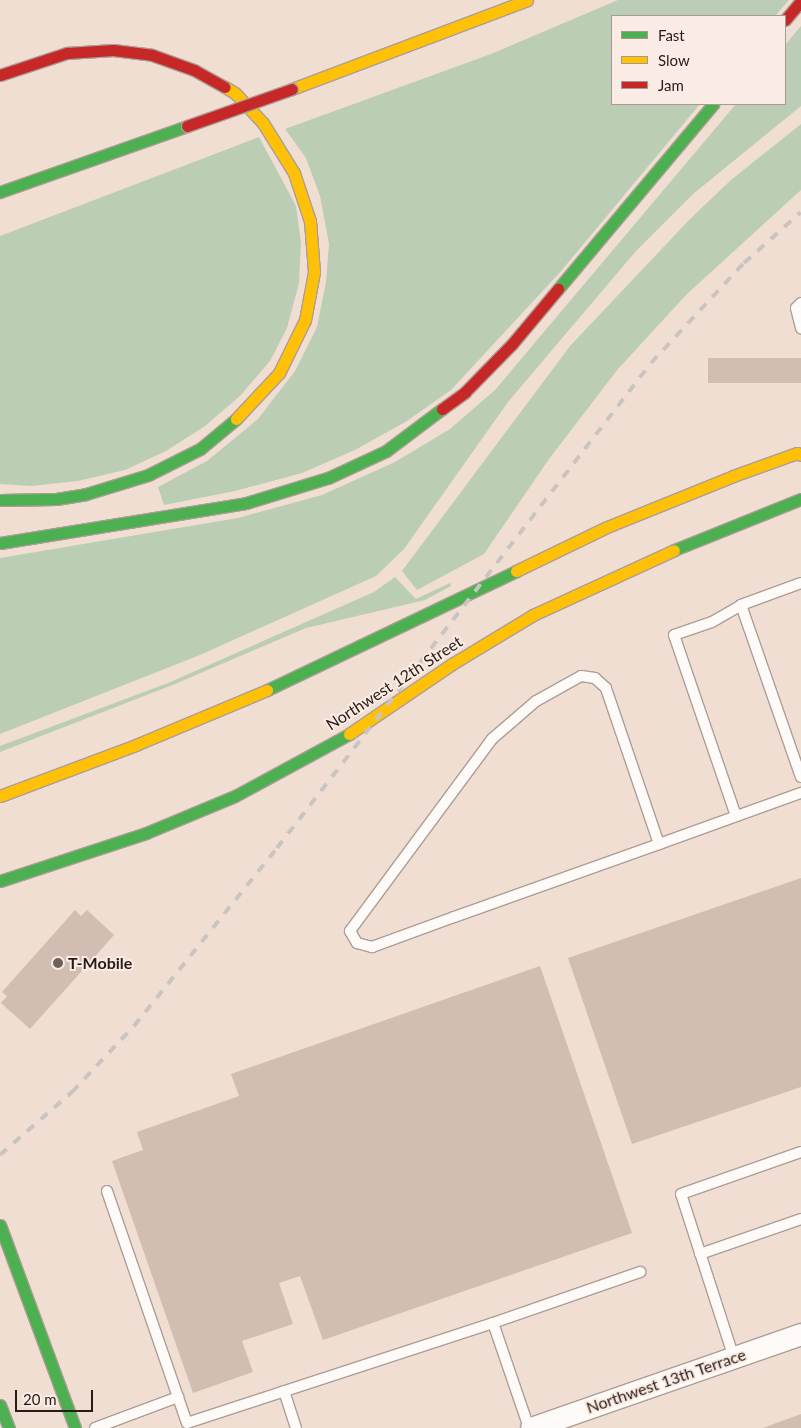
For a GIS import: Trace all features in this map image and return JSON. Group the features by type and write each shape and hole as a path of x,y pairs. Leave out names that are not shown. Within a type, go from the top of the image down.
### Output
{"main road":[{"path":"0,192 292,89 527,0"},
{"path":"786,19 801,1"},
{"path":"0,75 67,53 113,50 152,55 194,70 235,93 264,123 294,173 310,221 314,272 305,320 279,373 243,414 200,449 148,476 116,487 56,499 0,500"},
{"path":"0,544 246,503 328,478 386,451 466,392 512,344 712,105"},
{"path":"0,796 138,744 312,670 607,527 717,482 797,453 801,454"},
{"name":"Northwest 12th Street","path":"0,881 146,833 235,796 356,730 452,664 533,615 686,544 801,499"},
{"path":"0,1225 75,1428"},
{"path":"0,1405 9,1428"}],"street":[{"name":"Northwest 13th Terrace","path":"537,1427 801,1334"}],"lane":[{"path":"801,303 796,308 801,328"},
{"path":"736,816 674,635 712,622 741,605 801,584"},
{"path":"741,605 801,777"},
{"path":"659,844 606,688 595,678 582,676 536,701 492,739 350,931 357,943 372,947 659,844 736,816 801,793"},
{"path":"734,1358 680,1194 801,1152"},
{"path":"107,1190 187,1423 493,1323 640,1272"},
{"path":"700,1254 801,1219"},
{"path":"493,1323 537,1427"},
{"path":"284,1391 296,1428"},
{"path":"95,1428 178,1397"}],"green space":[{"path":"618,0 789,0 776,15 611,15 611,105 699,105 562,270 451,390 407,421 355,450 302,473 235,491 164,505 158,487 207,461 258,419 295,371 317,327 326,282 329,244 320,196 306,158 285,129 491,54"},
{"path":"801,26 801,106 693,194 636,251 508,402 404,549 376,576 200,655 0,734 0,558 238,518 322,495 395,462 450,429 495,390 735,105 786,105 786,44"},
{"path":"801,124 801,190 687,294 618,369 549,459 484,554 417,590 402,571 570,346 690,219 731,180"},
{"path":"259,137 296,206 301,242 299,283 287,328 270,361 240,396 205,426 166,451 125,470 78,481 31,486 0,484 0,236"},
{"path":"395,577 416,599 450,583 451,586 425,600 306,628 175,684 0,752 0,746 168,683 374,592"}],"building":[{"path":"708,358 801,358 801,383 708,383"},
{"path":"801,878 801,1087 632,1144 568,958"},
{"name":"T-Mobile","path":"75,910 81,916 87,910 114,935 30,1029 1,1003 7,996 2,992"},
{"path":"540,966 632,1233 323,1340 300,1276 279,1283 293,1324 242,1341 253,1372 193,1393 112,1161 143,1150 137,1132 239,1096 231,1074"},
{"path":"801,1414 801,1428 763,1428"}],"railway":[{"path":"0,1155 72,1092 134,1026 277,848 651,363 744,263 801,212"}],"traffic: fast":[{"path":"558,289 712,105"},
{"path":"0,192 187,126"},
{"path":"0,543 246,503 328,478 386,451 442,409"},
{"path":"0,500 56,499 86,494 148,475 200,449 236,419"},
{"path":"674,550 801,499"},
{"path":"267,690 516,571"},
{"path":"0,881 146,833 235,796 349,734"},
{"path":"0,1225 75,1428"},
{"path":"0,1405 9,1428"}],"traffic: slow":[{"path":"292,89 527,0"},
{"path":"225,87 235,93 263,123 294,173 310,221 314,272 305,320 279,373 236,419"},
{"path":"516,571 607,527 733,476 797,453 801,455"},
{"path":"349,734 452,664 533,615 674,550"},
{"path":"0,796 138,744 267,690"}],"traffic: jam":[{"path":"786,19 801,1"},
{"path":"0,75 67,53 113,50 152,55 194,70 225,87"},
{"path":"187,126 292,89"},
{"path":"442,409 465,392 512,344 558,289"}],"place":[{"name":"T-Mobile","path":"58,963"}]}
